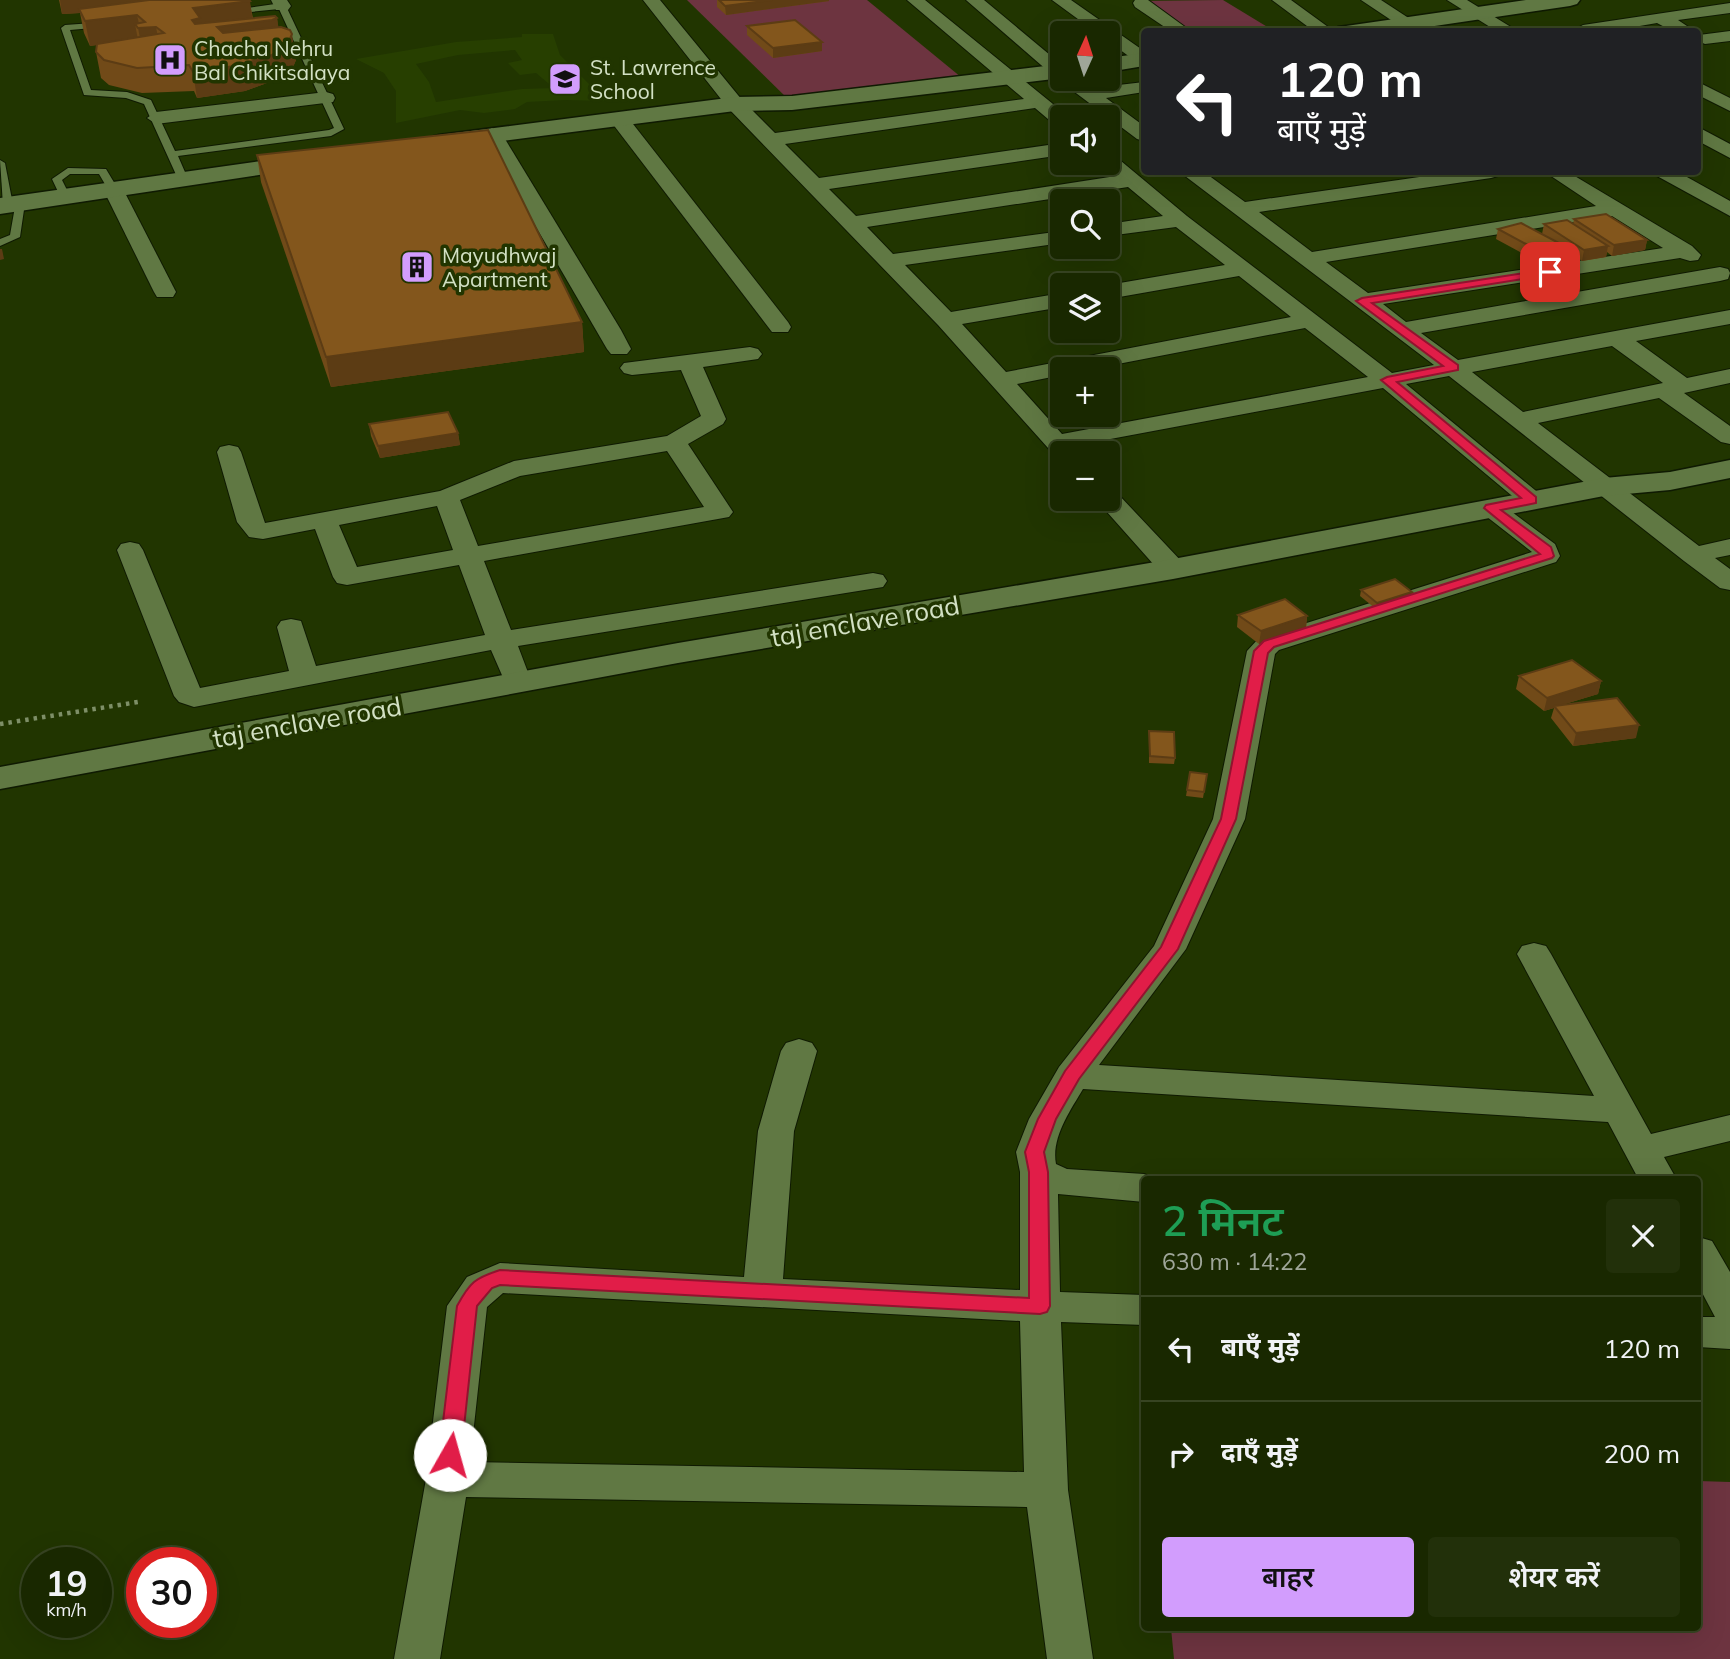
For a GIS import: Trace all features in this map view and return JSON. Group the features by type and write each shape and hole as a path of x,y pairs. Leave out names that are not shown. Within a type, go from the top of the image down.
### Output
{"street":[{"path":"651,0 734,104 946,320 1056,441"},
{"path":"915,0 1050,111"},
{"path":"974,0 1050,63"},
{"path":"1060,0 1091,21"},
{"path":"1280,0 1321,28"},
{"path":"1369,0 1415,27 1570,0"},
{"path":"1455,0 1504,28"},
{"path":"1646,0 1684,28"},
{"path":"1141,3 1178,28"},
{"path":"1598,28 1730,8"},
{"path":"1701,37 1730,36"},
{"path":"1120,42 1141,58"},
{"path":"1120,63 1141,60"},
{"path":"411,146 734,104 792,103 1010,77 1050,75"},
{"path":"1090,94 1141,87"},
{"path":"1701,90 1728,103"},
{"path":"1086,91 1135,120"},
{"path":"156,118 326,98"},
{"path":"769,140 1040,102"},
{"path":"1701,107 1728,103"},
{"path":"628,118 780,327"},
{"path":"492,134 626,359 689,362 750,354"},
{"path":"1701,135 1730,152"},
{"path":"813,186 1050,151"},
{"path":"9,205 331,158"},
{"path":"1120,170 1180,220 1387,380 1532,500"},
{"path":"1196,175 1453,368 1730,582"},
{"path":"1241,209 1471,175"},
{"path":"1560,175 1725,277"},
{"path":"1669,175 1730,210"},
{"path":"851,223 1132,180"},
{"path":"113,189 165,292"},
{"path":"1307,259 1615,209"},
{"path":"1120,228 1180,220"},
{"path":"888,261 1050,239"},
{"path":"1362,301 1684,251"},
{"path":"1120,290 1243,269"},
{"path":"1400,330 1725,277"},
{"path":"946,320 1050,302"},
{"path":"1090,441 1387,380 1730,317"},
{"path":"1000,380 1311,320"},
{"path":"1616,338 1730,437"},
{"path":"229,452 250,522 258,531 446,497 514,469 674,442 714,419 689,362"},
{"path":"1518,420 1730,376"},
{"path":"324,519 347,577 720,512 674,442"},
{"name":"taj enclave road","path":"0,778 981,600 1173,569 1604,487 1670,481 1730,468"},
{"path":"446,497 519,683"},
{"path":"1070,1659 1046,1490 1039,1172 1035,1152 1047,1119 1072,1076 1169,949 1228,819 1261,651 1269,644 1547,556 1546,550 1491,508"},
{"path":"1120,511 1173,569"},
{"path":"1693,555 1730,547"},
{"path":"130,550 189,696 198,698 501,640 873,581"},
{"path":"291,627 305,677"},
{"path":"1534,954 1650,1164 1730,1128"},
{"path":"762,1292 776,1130 799,1051"},
{"path":"1072,1076 1620,1110"},
{"path":"1039,1172 1062,1182 1141,1188"},
{"path":"1701,1256 1730,1307"},
{"path":"417,1659 447,1479 467,1306 474,1293 485,1282 500,1278 1141,1310"},
{"path":"1701,1332 1730,1333"},
{"path":"447,1479 1046,1490"}],"lane":[{"path":"174,154 336,132 339,127 280,3 214,13"},
{"path":"119,22 65,28 87,93 127,95 148,102 174,154 183,179"},
{"path":"0,163 15,237 0,243"}],"path":[{"path":"0,724 138,702"}],"shaded area":[{"path":"687,0 867,0 967,82 792,103"},
{"path":"1223,0 1269,28 1180,28 1140,1"},
{"name":"St. Lawrence School","path":"522,34 553,34 560,55 606,101 527,102 515,109 484,113 460,110 396,123 396,91 384,73 356,59 456,42 522,37","holes":["515,50 522,60 508,63 520,75 536,73 554,88 522,89 436,102 429,82 416,64 458,55"]},
{"path":"1701,1481 1730,1482 1730,1659 1174,1659 1171,1631 1701,1631"}],"building":[{"path":"149,0 249,0 193,8 200,18 192,20 195,24 275,16 277,18 272,20 217,27 223,33 281,27 290,30 292,34 289,41 272,55 241,65 193,72 189,65 137,68 104,60 96,52 97,44 164,33 156,27 138,28 135,24 145,22 137,15 85,21 79,9"},
{"path":"719,0 772,0 725,6"},
{"path":"795,20 822,42 773,48 747,26"},
{"name":"Mayudhwaj Apartment","path":"488,130 582,322 326,357 257,155"},
{"path":"1606,214 1647,240 1614,245 1574,219"},
{"path":"1567,220 1608,246 1584,250 1544,224"},
{"path":"1521,223 1574,251 1550,257 1498,229"},
{"path":"448,412 458,433 378,446 369,424"},
{"path":"1395,579 1412,592 1377,603 1361,590"},
{"path":"1285,599 1307,616 1261,631 1238,615"},
{"path":"1572,660 1601,681 1547,698 1519,676"},
{"path":"1617,698 1639,725 1576,733 1554,706"},
{"path":"1149,731 1174,732 1175,758 1150,756"},
{"path":"1190,772 1207,774 1204,792 1187,790"}],"place":[{"name":"Chacha Nehru Bal Chikitsalaya","path":"170,60"},
{"name":"St. Lawrence School","path":"565,79"},
{"name":"Mayudhwaj Apartment","path":"417,267"}],"route":[{"path":"450,1455 467,1306 474,1293 485,1282 500,1278 1040,1306 1039,1172 1035,1165 1035,1152 1047,1119 1072,1076 1169,949 1219,841 1228,819 1261,651 1269,644 1547,556 1546,550 1491,508 1532,500 1387,380 1453,368 1362,301 1550,272"}]}
